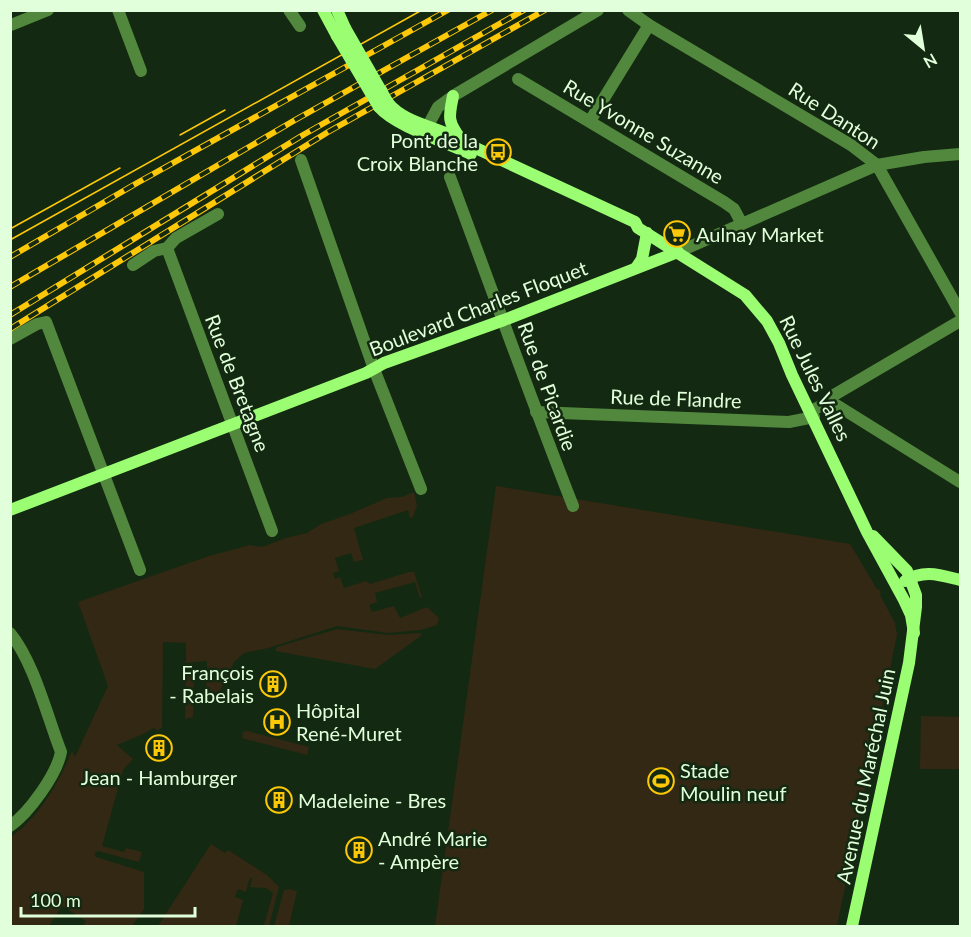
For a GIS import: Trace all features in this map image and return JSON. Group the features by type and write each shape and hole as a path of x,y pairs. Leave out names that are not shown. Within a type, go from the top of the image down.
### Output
{"street":[{"path":"11,25 48,10"},
{"path":"118,10 141,70"},
{"path":"289,10 300,26"},
{"path":"323,10 341,32"},
{"path":"426,130 438,107 453,96 598,10"},
{"name":"Rue Danton","path":"628,10 649,25 851,145 877,165 960,312"},
{"path":"338,11 341,32"},
{"path":"591,121 649,25"},
{"name":"Rue Jules Valles","path":"341,32 393,120 461,139 635,222 643,231"},
{"name":"Rue Yvonne Suzanne","path":"518,79 734,209 742,224"},
{"path":"453,96 449,114 450,126 461,139"},
{"name":"Rue Jules Valles","path":"426,130 643,231 745,295 757,307 780,343 867,532 896,587"},
{"name":"Boulevard Charles Floquet","path":"10,510 374,369 384,363 504,320 678,252 877,165 960,154"},
{"path":"301,160 374,369 421,489"},
{"name":"Rue de Picardie","path":"450,177 573,506"},
{"path":"133,265 154,251 167,248 176,238 218,214"},
{"path":"636,268 642,259 643,231"},
{"name":"Rue de Bretagne","path":"167,248 272,531"},
{"path":"812,414 834,395 960,321"},
{"path":"10,339 37,324 46,322 140,570"},
{"path":"830,400 960,482"},
{"name":"Rue de Flandre","path":"536,412 789,422 812,414"},
{"name":"Rue Jules Valles","path":"867,532 879,541 911,578"},
{"path":"896,587 911,578 929,573 960,580"},
{"name":"Avenue du Maréchal Juin","path":"852,927 914,633 916,595 911,578"},
{"name":"Avenue du Maréchal Juin","path":"896,587 911,615 914,633"},
{"path":"10,633 19,645 28,665 61,752 59,762 50,778 21,819 10,826"}],"shaded area":[{"name":"Stade Moulin neuf","path":"496,486 850,544 877,589 881,591 880,595 895,623 897,635 837,926 435,926"},
{"path":"414,492 417,505 413,517 410,518 408,510 354,528 363,560 354,562 351,553 335,558 339,571 333,573 335,579 340,577 344,588 366,581 370,584 414,572 422,597 420,598 415,582 375,593 377,602 369,605 372,612 394,606 400,618 427,607 439,618 437,625 421,630 388,633 337,626 268,648 244,653 234,662 217,697 206,700 207,661 186,663 186,643 163,642 162,727 158,731 154,728 117,745 133,759 123,770 102,846 124,852 126,848 142,852 139,862 98,851 94,854 96,857 144,872 144,909 132,926 83,926 86,921 62,906 49,926 11,926 11,837 31,819 47,798 72,751 75,757 108,686 78,602 209,556 250,545 262,547 307,533 321,524 387,498 402,497"},
{"path":"337,629 388,635 420,633 422,635 375,669 275,651 277,647"},
{"path":"186,670 194,672 193,717 185,719"},
{"path":"921,716 960,717 960,769 920,769"},
{"path":"247,731 309,747 307,755 242,738 243,732"},
{"path":"211,844 225,853 228,850 267,875 279,887 269,926 264,926 273,893 266,888 250,887 252,879 250,877 246,892 238,889 235,897 243,900 236,926 158,926"},
{"path":"284,890 297,891 289,926 274,926"}],"tram line":[{"path":"10,240 422,10"},
{"path":"180,135 225,110"},
{"path":"10,229 120,168"}],"railway":[{"path":"10,257 137,183 448,10"},
{"path":"10,287 295,120 492,10"},
{"path":"10,315 303,135 524,10"},
{"path":"10,329 328,132 545,10"}],"place":[{"name":"Pont de la Croix Blanche","path":"498,152"},
{"name":"Aulnay Market","path":"677,234"},
{"name":"François - Rabelais","path":"273,684"},
{"name":"Hôpital René-Muret","path":"277,722"},
{"name":"Jean - Hamburger","path":"159,748"},
{"name":"Stade Moulin neuf","path":"661,781"},
{"name":"Madeleine - Bres","path":"279,800"},
{"name":"André Marie - Ampère","path":"359,850"}]}
